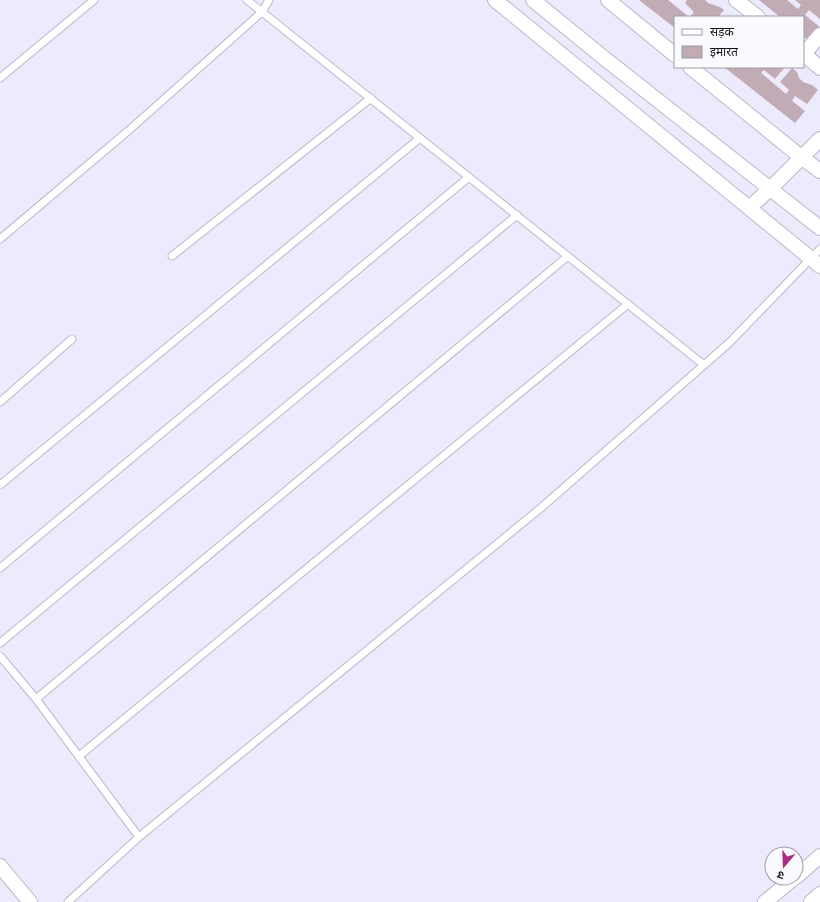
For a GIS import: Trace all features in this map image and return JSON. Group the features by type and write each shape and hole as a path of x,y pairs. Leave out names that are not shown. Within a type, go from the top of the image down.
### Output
{"street":[{"path":"495,0 750,207 817,258"},
{"path":"533,0 604,58 820,228"},
{"path":"608,0 674,54"},
{"path":"736,0 757,16"},
{"path":"804,53 820,35"},
{"path":"804,55 820,68"},
{"path":"691,68 820,171"},
{"path":"750,207 820,139"},
{"path":"804,869 820,856"},
{"path":"0,866 30,902"},
{"path":"765,902 784,886"},
{"path":"811,902 820,894"}],"lane":[{"path":"0,78 94,0"},
{"path":"247,0 704,365"},
{"path":"0,239 128,131 262,12 269,0"},
{"path":"172,256 371,98"},
{"path":"0,486 420,138"},
{"path":"0,568 469,176"},
{"path":"0,643 517,215"},
{"path":"36,699 568,256"},
{"path":"68,902 139,837 542,507 729,343 817,258"},
{"path":"79,756 628,304"},
{"path":"0,402 72,339"},
{"path":"0,656 36,699 139,837"}],"building":[{"path":"639,0 668,0 688,16 674,16 674,27"},
{"path":"687,0 705,0 708,3 724,10 719,16 691,16 694,12 685,3"},
{"path":"759,0 787,0 798,9 801,5 795,0 820,0 820,19 809,10 805,15 820,27 809,41 804,37 804,16 779,16"},
{"path":"725,68 784,68 775,79 764,70 761,73 786,94 789,90 780,82 792,68 797,72 799,78 803,82 812,85 818,90 807,104 795,96 792,101 805,111 795,123"}]}
